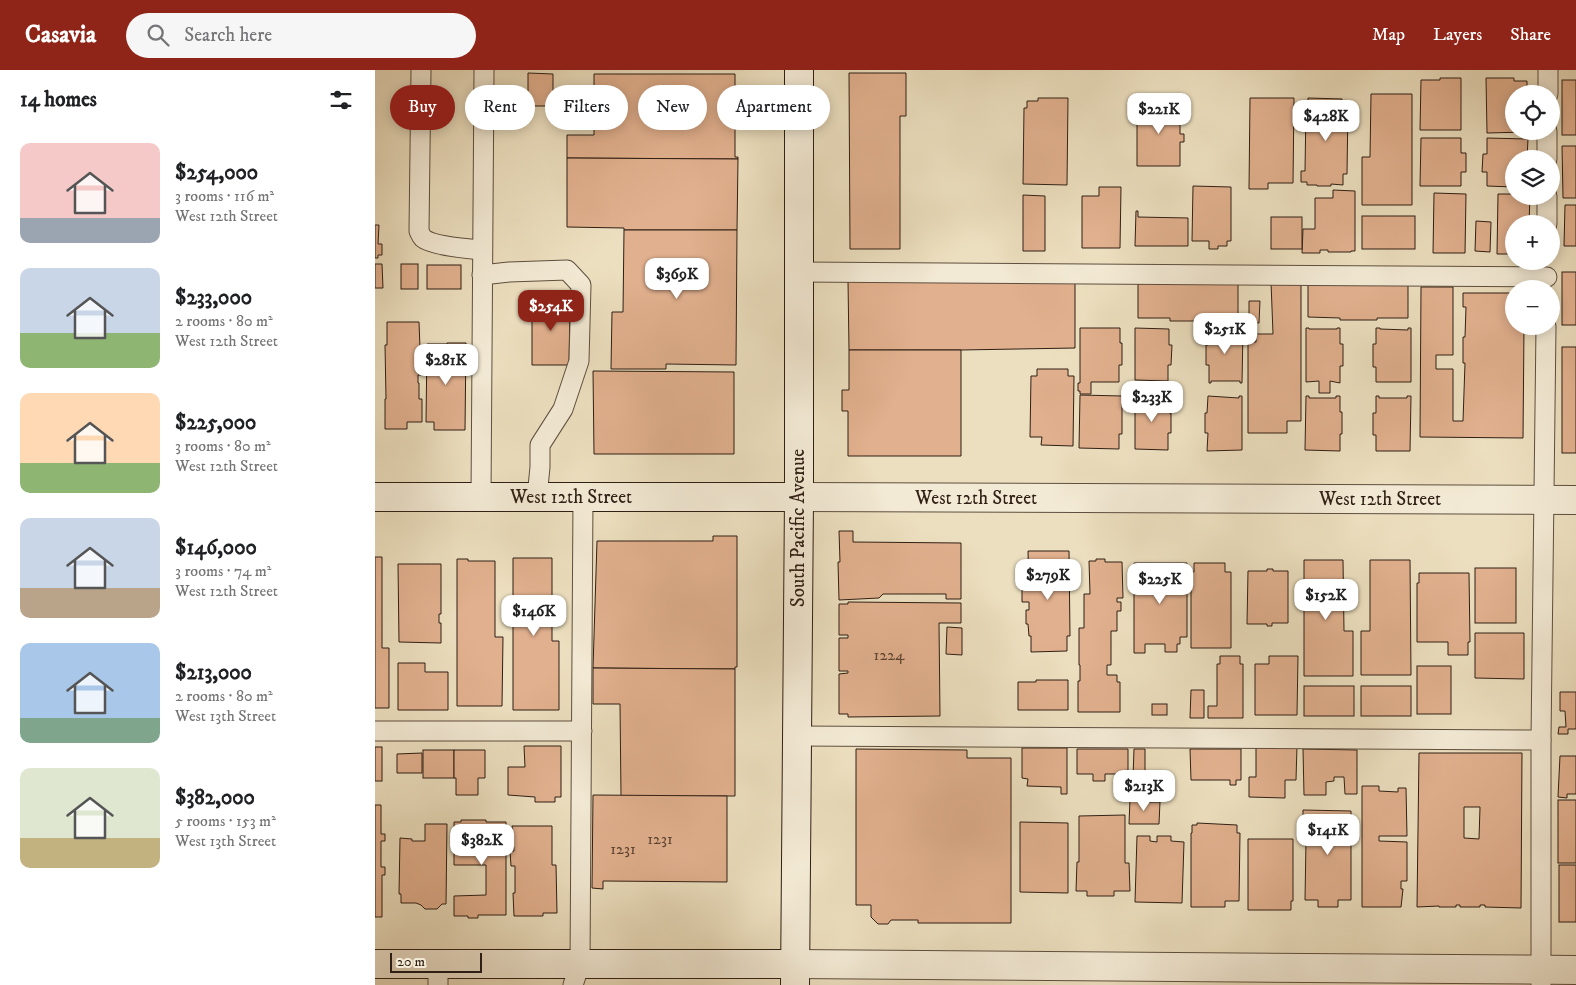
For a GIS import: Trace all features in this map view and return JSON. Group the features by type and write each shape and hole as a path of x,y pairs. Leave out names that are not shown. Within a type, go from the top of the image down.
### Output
{"street":[{"name":"South Pacific Avenue","path":"795,975 799,497 799,70"},
{"name":"West 12th Street","path":"375,497 1576,500"},
{"path":"375,964 438,975 1541,978 1576,970"}],"lane":[{"path":"421,70 419,231 423,238 431,242 482,250"},
{"path":"481,497 484,70"},
{"path":"1547,85 1548,70"},
{"path":"482,275 567,270 581,285 579,362 563,409 539,445 540,467 537,497"},
{"path":"799,272 1547,276"},
{"path":"1541,978 1541,740 1546,335"},
{"path":"577,975 582,731 583,497"},
{"path":"375,731 582,731"},
{"path":"797,736 1541,740"}],"building":[{"path":"528,73 553,74 553,85 545,85 545,106 535,106 535,85 528,85"},
{"path":"849,73 906,73 906,116 900,116 900,249 850,249"},
{"path":"594,74 735,74 735,85 717,85 717,130 735,130 735,157 738,157 738,159 567,158 567,135 594,135 594,130 628,130 628,85 594,85"},
{"path":"1440,78 1461,78 1461,130 1420,130 1421,80 1440,80"},
{"path":"1486,78 1514,78 1514,81 1527,81 1527,85 1505,85 1505,133 1487,133"},
{"path":"1562,80 1576,80 1576,135 1562,135"},
{"path":"1371,94 1412,94 1412,205 1362,205 1362,157 1370,157"},
{"path":"1038,98 1068,98 1067,185 1023,184 1024,108 1027,108 1027,101 1038,101"},
{"path":"1250,98 1294,98 1293,183 1268,183 1268,189 1249,189"},
{"path":"1308,98 1342,99 1342,107 1348,107 1347,174 1343,174 1343,185 1317,186 1301,182 1301,171 1305,171 1306,107 1308,107"},
{"path":"1137,104 1180,104 1180,134 1184,134 1184,142 1180,142 1180,166 1137,166"},
{"path":"1421,138 1461,138 1461,153 1466,153 1466,172 1461,172 1461,186 1420,186"},
{"path":"1487,138 1528,140 1527,150 1505,150 1505,187 1487,186 1487,172 1482,172 1483,154 1487,154"},
{"path":"1562,146 1576,146 1576,198 1563,198"},
{"path":"567,158 738,159 737,230 624,230 624,228 567,227"},
{"path":"1193,186 1231,187 1231,241 1227,241 1227,246 1209,249 1209,241 1192,241"},
{"path":"1099,187 1121,187 1120,248 1082,248 1082,196 1099,196"},
{"path":"1333,190 1355,191 1355,251 1328,252 1328,250 1320,250 1320,253 1302,253 1303,229 1315,229 1315,198 1333,198"},
{"path":"1434,193 1466,194 1465,253 1433,253"},
{"path":"1498,194 1505,194 1505,205 1530,205 1529,215 1505,215 1505,254 1497,254"},
{"path":"1023,195 1045,196 1045,251 1023,251"},
{"path":"1565,205 1576,205 1576,246 1564,246"},
{"path":"1136,211 1138,211 1138,217 1188,218 1188,246 1135,246"},
{"path":"1362,216 1415,216 1415,249 1362,249"},
{"path":"1271,217 1302,217 1302,249 1271,249"},
{"path":"1476,221 1491,222 1490,252 1475,251"},
{"path":"375,225 379,225 378,244 382,244 382,255 378,255 378,258 375,258"},
{"path":"624,230 737,230 736,365 666,364 666,369 611,369 612,312 623,312"},
{"path":"375,264 382,264 383,288 375,288"},
{"path":"401,264 418,264 418,289 401,289"},
{"path":"427,265 461,265 461,289 427,289"},
{"path":"1562,272 1576,272 1576,325 1562,325"},
{"path":"848,281 1075,282 1075,348 849,350"},
{"path":"1138,282 1238,282 1238,319 1206,318 1206,321 1170,321 1170,318 1138,318"},
{"path":"1271,282 1301,282 1301,421 1287,421 1287,433 1248,433 1248,342 1256,342 1256,334 1273,334"},
{"path":"1308,282 1408,283 1408,318 1340,320 1340,318 1308,317"},
{"path":"1421,287 1453,287 1453,355 1436,355 1436,369 1453,369 1453,421 1463,421 1465,363 1463,363 1463,337 1465,337 1466,307 1463,307 1463,293 1505,293 1505,335 1524,335 1523,438 1420,437"},
{"path":"532,299 570,299 569,365 532,365"},
{"path":"1249,301 1260,301 1259,323 1249,323"},
{"path":"387,322 419,322 421,375 418,375 418,383 419,399 422,399 422,422 407,422 407,429 385,429 385,345 387,345"},
{"path":"1208,327 1211,327 1211,329 1243,328 1242,383 1240,381 1211,381 1209,383 1209,365 1206,365"},
{"path":"1080,328 1120,328 1122,365 1119,365 1119,382 1091,382 1091,394 1080,394 1080,391 1078,391 1078,383 1080,383"},
{"path":"1135,328 1169,329 1169,345 1172,345 1171,365 1168,365 1168,381 1135,380"},
{"path":"1306,328 1340,328 1340,344 1343,344 1343,366 1340,366 1340,383 1330,381 1330,393 1319,393 1319,381 1306,382"},
{"path":"1376,328 1408,330 1408,328 1411,328 1411,382 1376,382 1376,367 1373,367 1373,344 1376,344"},
{"path":"466,343 465,430 434,430 434,422 426,422 427,344"},
{"path":"1562,347 1576,347 1576,453 1562,453"},
{"path":"849,350 961,350 961,456 848,456 848,411 842,411 842,390 849,390"},
{"path":"1037,369 1068,369 1068,376 1074,376 1073,446 1041,445 1042,437 1030,437 1031,376 1037,376"},
{"path":"593,371 734,372 734,454 594,454"},
{"path":"1080,395 1122,396 1122,434 1119,434 1119,449 1079,448"},
{"path":"1208,396 1239,398 1239,396 1242,396 1242,450 1207,451 1208,433 1205,433 1205,413 1207,413"},
{"path":"1306,396 1309,396 1309,398 1336,398 1336,396 1340,396 1342,434 1340,434 1340,451 1305,450"},
{"path":"1376,396 1379,396 1379,398 1407,398 1407,396 1411,396 1410,451 1376,451 1376,435 1373,435 1373,413 1376,413"},
{"path":"1135,397 1169,397 1171,433 1168,433 1168,450 1135,449"},
{"path":"839,531 853,531 853,542 961,543 961,599 946,599 946,594 883,594 879,598 839,600"},
{"path":"713,536 737,536 737,667 735,669 593,668 597,541 713,541"},
{"path":"1028,551 1069,551 1070,636 1067,636 1067,651 1031,652 1031,636 1029,636 1028,624 1026,624 1026,610 1029,610 1029,602 1022,602 1022,588 1029,588"},
{"path":"375,557 382,557 382,648 389,648 389,708 375,708"},
{"path":"513,558 552,558 552,641 559,641 559,710 513,710"},
{"path":"457,559 495,561 495,637 503,637 502,706 457,706"},
{"path":"1096,559 1105,559 1105,562 1122,562 1123,598 1117,598 1117,602 1121,602 1121,611 1117,611 1117,631 1111,631 1111,665 1107,665 1107,675 1117,675 1117,682 1120,682 1120,712 1078,712 1078,681 1080,681 1079,628 1084,628 1084,594 1090,594 1089,561 1096,561"},
{"path":"1304,560 1343,560 1344,631 1353,631 1353,676 1304,676"},
{"path":"1370,560 1410,560 1411,675 1361,675 1361,631 1370,631"},
{"path":"1134,563 1187,563 1187,637 1180,637 1180,644 1177,644 1177,652 1165,652 1165,644 1145,644 1145,653 1134,653"},
{"path":"1194,563 1225,563 1225,572 1231,572 1231,648 1191,648 1191,572 1194,572"},
{"path":"398,564 441,564 441,614 439,614 439,623 441,623 441,643 399,642"},
{"path":"1475,568 1516,568 1516,623 1475,623"},
{"path":"1267,569 1288,571 1288,623 1272,623 1272,626 1267,626 1267,624 1247,624 1248,571 1267,571"},
{"path":"1419,573 1469,573 1470,642 1468,642 1468,655 1448,655 1448,642 1417,642 1417,583 1419,583"},
{"path":"848,602 961,603 961,623 939,623 940,716 848,717 848,714 839,714 839,674 848,673 848,671 839,671 839,638 848,638 848,635 839,635 839,604 848,604"},
{"path":"947,627 962,628 962,655 946,654"},
{"path":"1475,633 1524,633 1524,679 1475,678"},
{"path":"1220,656 1240,656 1240,664 1243,664 1243,718 1208,718 1208,706 1217,706 1217,664 1220,664"},
{"path":"1269,656 1298,656 1297,715 1255,715 1255,664 1269,664"},
{"path":"398,663 425,663 425,672 448,672 448,710 398,710"},
{"path":"1417,666 1451,666 1451,714 1417,714"},
{"path":"593,668 735,669 735,796 621,796 620,704 593,704"},
{"path":"1036,680 1068,680 1068,710 1018,710 1018,682 1036,682"},
{"path":"1304,686 1354,686 1354,716 1304,716"},
{"path":"1361,686 1411,686 1411,716 1361,716"},
{"path":"1191,690 1204,690 1204,718 1190,718"},
{"path":"1560,692 1576,692 1576,729 1568,729 1568,734 1558,734 1559,727 1566,727 1565,711 1560,711"},
{"path":"1152,704 1167,704 1167,715 1152,715"},
{"path":"524,746 561,746 561,797 555,797 555,802 535,802 535,797 508,795 508,767 525,767"},
{"path":"1256,746 1297,746 1296,780 1285,780 1285,798 1249,797 1249,777 1256,777"},
{"path":"375,747 382,747 382,781 375,781"},
{"path":"1022,748 1067,748 1067,794 1061,794 1061,787 1027,786 1028,779 1022,778"},
{"path":"856,749 967,750 967,758 1011,758 1011,923 918,923 918,920 891,920 888,924 878,924 871,917 871,905 856,905"},
{"path":"1077,749 1128,749 1128,774 1105,774 1105,781 1093,781 1093,774 1077,774"},
{"path":"1134,749 1145,749 1145,778 1133,778"},
{"path":"1190,749 1241,749 1241,780 1236,780 1236,785 1230,785 1230,780 1191,780"},
{"path":"1303,749 1357,750 1357,794 1345,794 1344,777 1334,777 1334,781 1326,782 1326,795 1304,795"},
{"path":"423,750 454,750 454,778 423,778"},
{"path":"454,750 485,750 485,778 478,778 478,795 456,795"},
{"path":"422,753 422,773 397,773 397,754"},
{"path":"1419,753 1522,753 1521,908 1485,907 1485,905 1480,905 1480,907 1460,907 1460,905 1456,905 1456,907 1417,907","holes":["1464,807 1480,807 1479,839 1464,838"]},
{"path":"1560,756 1576,756 1576,794 1567,794 1567,798 1558,797"},
{"path":"1362,786 1379,786 1379,791 1398,792 1398,788 1406,788 1407,836 1379,836 1379,841 1407,842 1407,881 1401,881 1401,889 1403,889 1401,907 1362,907"},
{"path":"593,795 727,796 727,882 603,881 603,889 592,888"},
{"path":"1130,799 1146,799 1146,802 1160,802 1159,824 1129,824"},
{"path":"1558,800 1576,800 1576,863 1558,863"},
{"path":"375,805 381,805 381,834 385,834 385,841 381,841 381,867 385,867 385,875 382,875 382,917 375,917"},
{"path":"1303,810 1351,811 1351,900 1338,900 1338,907 1318,907 1318,900 1305,900 1306,841 1303,838"},
{"path":"1125,815 1125,863 1129,863 1130,891 1114,891 1114,896 1087,896 1087,891 1076,891 1077,862 1079,862 1079,816"},
{"path":"461,820 506,822 506,915 478,915 478,918 454,916 454,896 486,895 486,865 454,865 454,822 461,822"},
{"path":"1020,822 1068,823 1068,893 1020,892"},
{"path":"1197,823 1237,825 1237,833 1240,833 1239,901 1225,901 1225,907 1191,907 1191,833 1192,825 1197,825"},
{"path":"425,824 447,824 446,904 442,904 437,909 425,909 416,903 401,903 401,894 399,894 400,838 412,839 412,841 425,841"},
{"path":"512,826 552,826 552,865 556,865 557,913 543,913 543,916 514,916 515,866 511,866 510,851 514,851"},
{"path":"1137,836 1150,836 1150,841 1157,842 1157,836 1171,836 1171,841 1184,842 1182,903 1135,902"},
{"path":"1248,839 1293,839 1293,901 1291,901 1291,910 1248,910"},
{"path":"1559,865 1576,865 1576,922 1559,922"}]}
